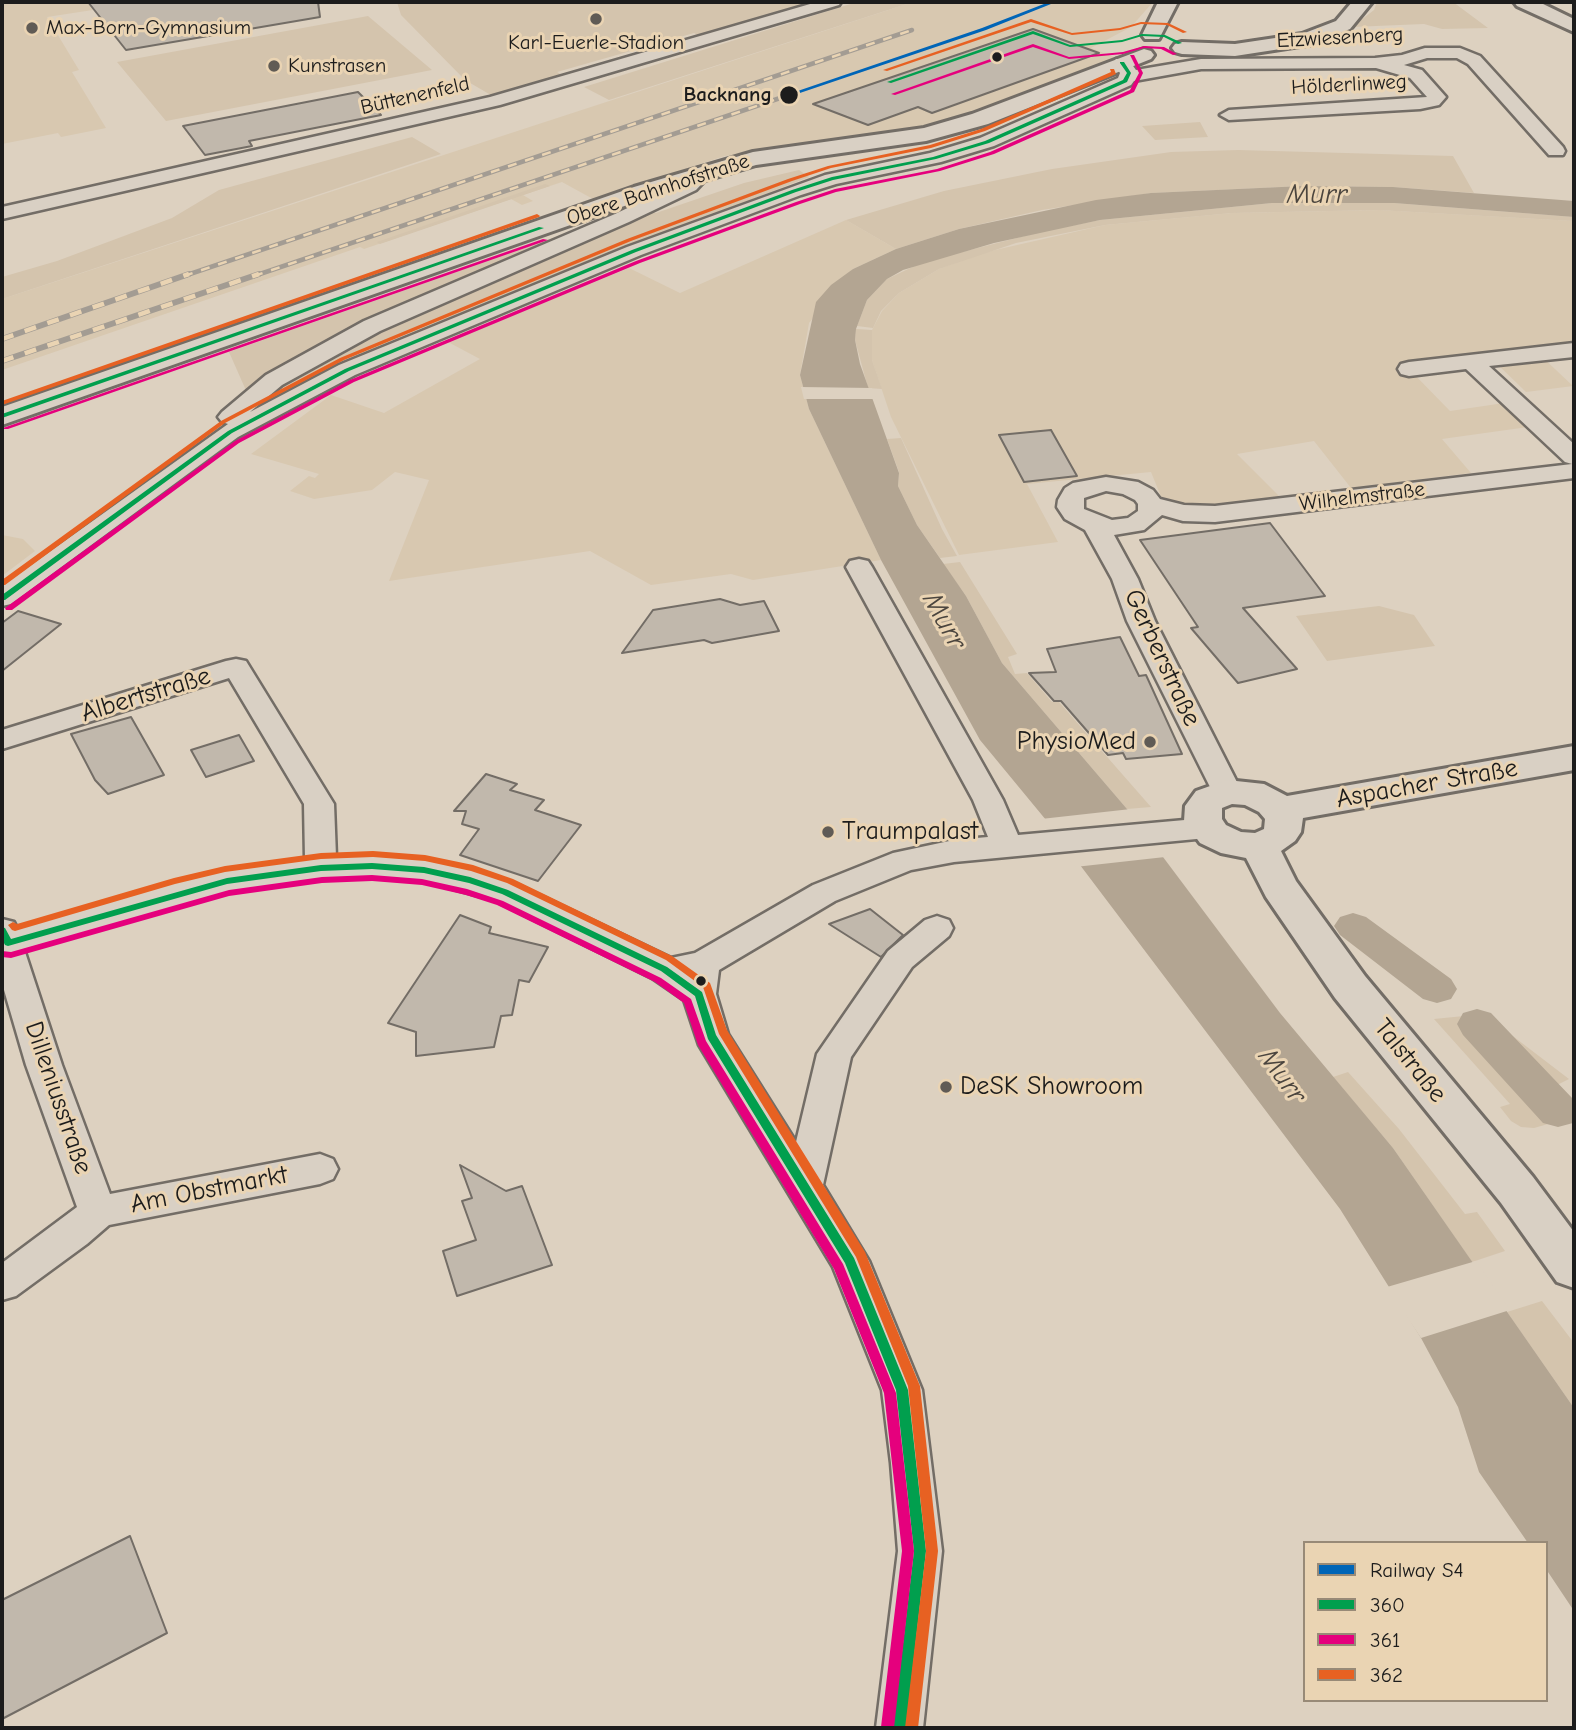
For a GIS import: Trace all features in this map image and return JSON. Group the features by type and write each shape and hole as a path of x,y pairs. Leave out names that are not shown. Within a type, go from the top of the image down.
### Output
{"street":[{"name":"Büttenenfeld","path":"2,213 494,101 833,2"},
{"path":"1152,35 1168,2"},
{"path":"1131,65 1128,50 1122,41 1133,36 1171,38 1180,43 1182,48 1235,50 1306,40 1343,24 1362,2"},
{"path":"1524,2 1574,26"},
{"name":"Obere Bahnhofstraße","path":"2,416 702,173 753,159 926,134 1131,65 1172,54 1182,48"},
{"name":"Etzwiesenberg","path":"2,598 230,432 347,370 634,251 832,179 934,158 986,142 1125,81 1131,65 1375,63 1404,60 1425,53 1454,52 1474,61 1556,151"},
{"name":"Hölderlinweg","path":"1229,115 1420,104 1433,101 1437,97 1416,74 1375,63"},
{"path":"230,432 230,415 274,380 325,350 372,326 634,212 689,186 702,173"},
{"path":"1409,369 1574,350"},
{"path":"1471,362 1574,457"},
{"name":"Wilhelmstraße","path":"1151,504 1183,513 1214,514 1574,471"},
{"name":"Gerberstraße","path":"1151,504 1137,491 1106,484 1082,488 1070,500 1070,507 1083,520 1095,525 1125,579 1142,621 1227,792"},
{"path":"1095,525 1112,528 1135,525 1150,514 1151,504"},
{"path":"859,567 988,800 1007,848"},
{"name":"Albertstraße","path":"2,740 236,667 319,804 321,868"},
{"name":"Aspacher Straße","path":"1279,810 1574,758"},
{"path":"1227,792 1251,793 1272,803 1279,810 1284,817 1282,832 1277,838 1259,846 1234,844 1223,840 1207,828 1202,814 1209,800 1227,792"},
{"path":"701,979 812,899 904,861 954,851 1207,828"},
{"name":"Talstraße","path":"1259,846 1280,887 1350,986 1517,1190 1574,1268"},
{"path":"4,939 227,881 321,868 372,866 424,870 470,880 505,892 664,969 701,979"},
{"path":"804,1187 834,1054 900,959 937,928"},
{"name":"Dilleniusstraße","path":"4,939 44,1065 98,1212"},
{"path":"701,979 711,1036 850,1261 870,1304 902,1390 920,1551 900,1728"},
{"name":"Am Obstmarkt","path":"98,1212 320,1169"},
{"path":"2,1284 74,1233 98,1212"}],"shaded area":[{"path":"2,2 145,2 47,17 79,70 72,72 106,128 61,137 58,133 2,144"},
{"path":"397,2 818,2 704,38 694,33 557,72 567,78 496,98 465,80 401,15"},
{"path":"857,2 913,2 609,100 584,87"},
{"path":"913,2 1153,2 1131,27 1091,48 1124,61 952,123 895,135 798,144 800,147 725,156 593,199 562,182 523,195 533,201 522,205 511,199 364,249 360,247 2,370 2,299"},
{"path":"1377,2 1453,2 1488,28 1442,29 1424,24 1352,27 1374,10"},
{"name":"Kunstrasen","path":"368,16 432,70 166,121 117,62"},
{"path":"1200,122 1208,137 1155,140 1142,126"},
{"path":"412,137 441,154 2,299 2,277 57,261 172,218 219,190"},
{"path":"1238,150 1453,156 1474,193 1393,187 1303,186 1151,193 1042,210 959,229 896,249 846,220 944,191 1052,169 1171,152"},
{"path":"799,170 809,177 407,334 340,364 256,413 229,352 627,212 647,210 656,213 744,183"},
{"path":"545,184 550,186 380,244 377,242"},
{"path":"1272,203 1394,203 1574,217 1574,221 1378,210 1232,213 1105,225 1016,243 939,269 899,293 881,311 873,328 857,326 867,300 887,279 923,262 1044,231 1100,220"},
{"path":"1379,210 1574,221 1574,350 1539,354 1573,386 1526,392 1492,359 1410,370 1450,411 1504,403 1528,427 1442,439 1471,473 1351,488 1314,441 1237,454 1281,498 1237,504 1193,509 1162,499 1151,472 1027,484 1058,542 959,555 891,417 872,360 872,330 882,311 899,293 939,269 982,253 1105,225 1232,213"},
{"path":"846,220 896,249 853,269 809,323 800,375 809,409 881,560 753,580 731,574 651,585 590,551 389,581 429,480 395,472 372,490 314,499 290,491 309,476 315,478 319,474 251,454 331,395 384,413 480,359 448,342 629,268 680,293"},
{"path":"856,329 872,330 872,360 882,389 868,388 855,340"},
{"path":"901,438 957,556 940,558 917,525 898,486 899,472 887,439"},
{"path":"2,535 23,539 35,551 2,576"},
{"path":"960,562 1017,654 1008,657 1015,674 1027,673 1052,702 1059,702 1151,807 1127,809 1002,663 966,596 943,564"},
{"path":"1379,606 1414,615 1435,646 1327,661 1296,616"},
{"path":"1484,1014 1569,1079 1557,1085 1574,1102 1574,1110 1534,1128 1521,1127 1511,1121 1500,1107 1510,1104 1434,1019"},
{"path":"1348,1072 1399,1129 1465,1214 1477,1212 1505,1251 1472,1262 1393,1148 1333,1077"},
{"path":"1542,1301 1574,1343 1574,1408 1507,1312"}],"water":[{"name":"Murr","path":"1303,186 1393,187 1574,201 1574,217 1394,203 1272,203 1100,220 994,243 903,270 887,279 867,300 856,329 855,340 860,364 899,473 898,486 917,525 966,596 1002,663 1127,809 1280,1013 1393,1148 1574,1408 1574,1611 1548,1572 1548,1541 1527,1541 1479,1472 1458,1407 1421,1338 1340,1209 1046,820 980,740 881,560 809,409 800,375 816,302 831,285 853,269 896,249 959,229 1096,200 1151,193"}],"pier":[{"path":"801,387 872,388 876,399 804,399"},
{"path":"1131,809 1165,857 1075,867 1041,819"},
{"path":"1476,1261 1510,1310 1421,1338 1387,1287"}],"building":[{"path":"88,2 318,2 320,17 126,50"},
{"path":"1033,29 1099,53 932,113 918,107 868,125 813,104"},
{"path":"358,92 381,115 249,141 252,146 205,155 183,126"},
{"path":"1051,430 1077,476 1024,482 999,435"},
{"path":"1270,523 1325,596 1243,608 1297,669 1238,683 1191,628 1198,627 1140,540"},
{"path":"720,599 740,605 764,601 779,631 712,643 704,640 622,653 653,610"},
{"path":"18,611 61,624 2,671 2,623"},
{"path":"1120,637 1139,676 1146,675 1182,754 1126,759 1123,753 1108,755 1061,701 1054,701 1029,673 1056,672 1047,649"},
{"path":"131,717 164,775 108,794 95,780 71,734"},
{"path":"239,735 254,761 206,777 191,750"},
{"path":"486,774 517,784 510,790 544,800 535,810 581,825 538,881 460,855 479,829 462,824 466,811 454,811"},
{"path":"870,909 903,935 881,957 829,924"},
{"path":"460,915 491,927 489,933 548,947 529,982 519,980 512,1015 501,1016 494,1047 416,1056 416,1032 388,1023"},
{"path":"460,1165 506,1191 522,1186 552,1265 457,1296 443,1251 476,1240 462,1201 472,1198"},
{"path":"130,1536 167,1633 2,1719 2,1600"}],"waterway":[{"path":"1353,926 1437,989"},
{"path":"1477,1024 1558,1111"}],"railway":[{"path":"184,276 912,30"},
{"path":"254,276 789,95"},
{"path":"2,339 189,274"},
{"path":"2,361 259,274"}],"rail line":[{"name":"S4","path":"789,95 984,29 1053,2"}],"transit line":[{"name":"362","path":"885,70 1031,20 1072,34 1120,29 1141,23 1168,24 1185,32"},
{"name":"360","path":"889,82 1033,32 1070,46 1122,41 1142,35 1165,36 1180,43"},
{"name":"361","path":"893,94 1033,45 1069,58 1123,53 1144,47 1162,48 1175,54"},
{"name":"361","path":"9,608 237,442 352,381 638,262 798,203 835,191 938,170 992,153 1132,91 1141,73 1132,56"},
{"name":"360","path":"2,598 230,432 347,370 634,251 794,191 832,179 934,158 987,142 1125,81 1129,73 1122,63"},
{"name":"362","path":"2,583 223,422 342,359 629,240 790,180 830,167 931,146 983,130 1114,73 1112,70"},
{"name":"362","path":"2,403 537,216"},
{"name":"360","path":"2,416 541,228"},
{"name":"361","path":"6,428 545,240"},
{"name":"362","path":"13,925 15,928 174,881 225,869 321,856 373,854 425,858 473,868 510,881 669,958 707,985 722,1031 861,1255 914,1386 932,1551 912,1728"},
{"name":"360","path":"2,930 8,943 227,881 321,868 372,866 424,870 470,880 505,892 664,969 699,994 711,1036 850,1261 902,1390 920,1551 900,1728"},
{"name":"361","path":"2,954 11,955 229,893 322,880 372,878 422,882 500,903 658,980 688,1001 701,1042 839,1267 890,1393 908,1551 888,1727"}],"place":[{"name":"Karl-Euerle-Stadion","path":"596,19"},
{"name":"Max-Born-Gymnasium","path":"32,28"},
{"name":"Kunstrasen","path":"274,66"},
{"name":"Backnang","path":"789,95"},
{"name":"PhysioMed","path":"1150,742"},
{"name":"Traumpalast","path":"828,832"},
{"name":"DeSK Showroom","path":"946,1087"}]}
